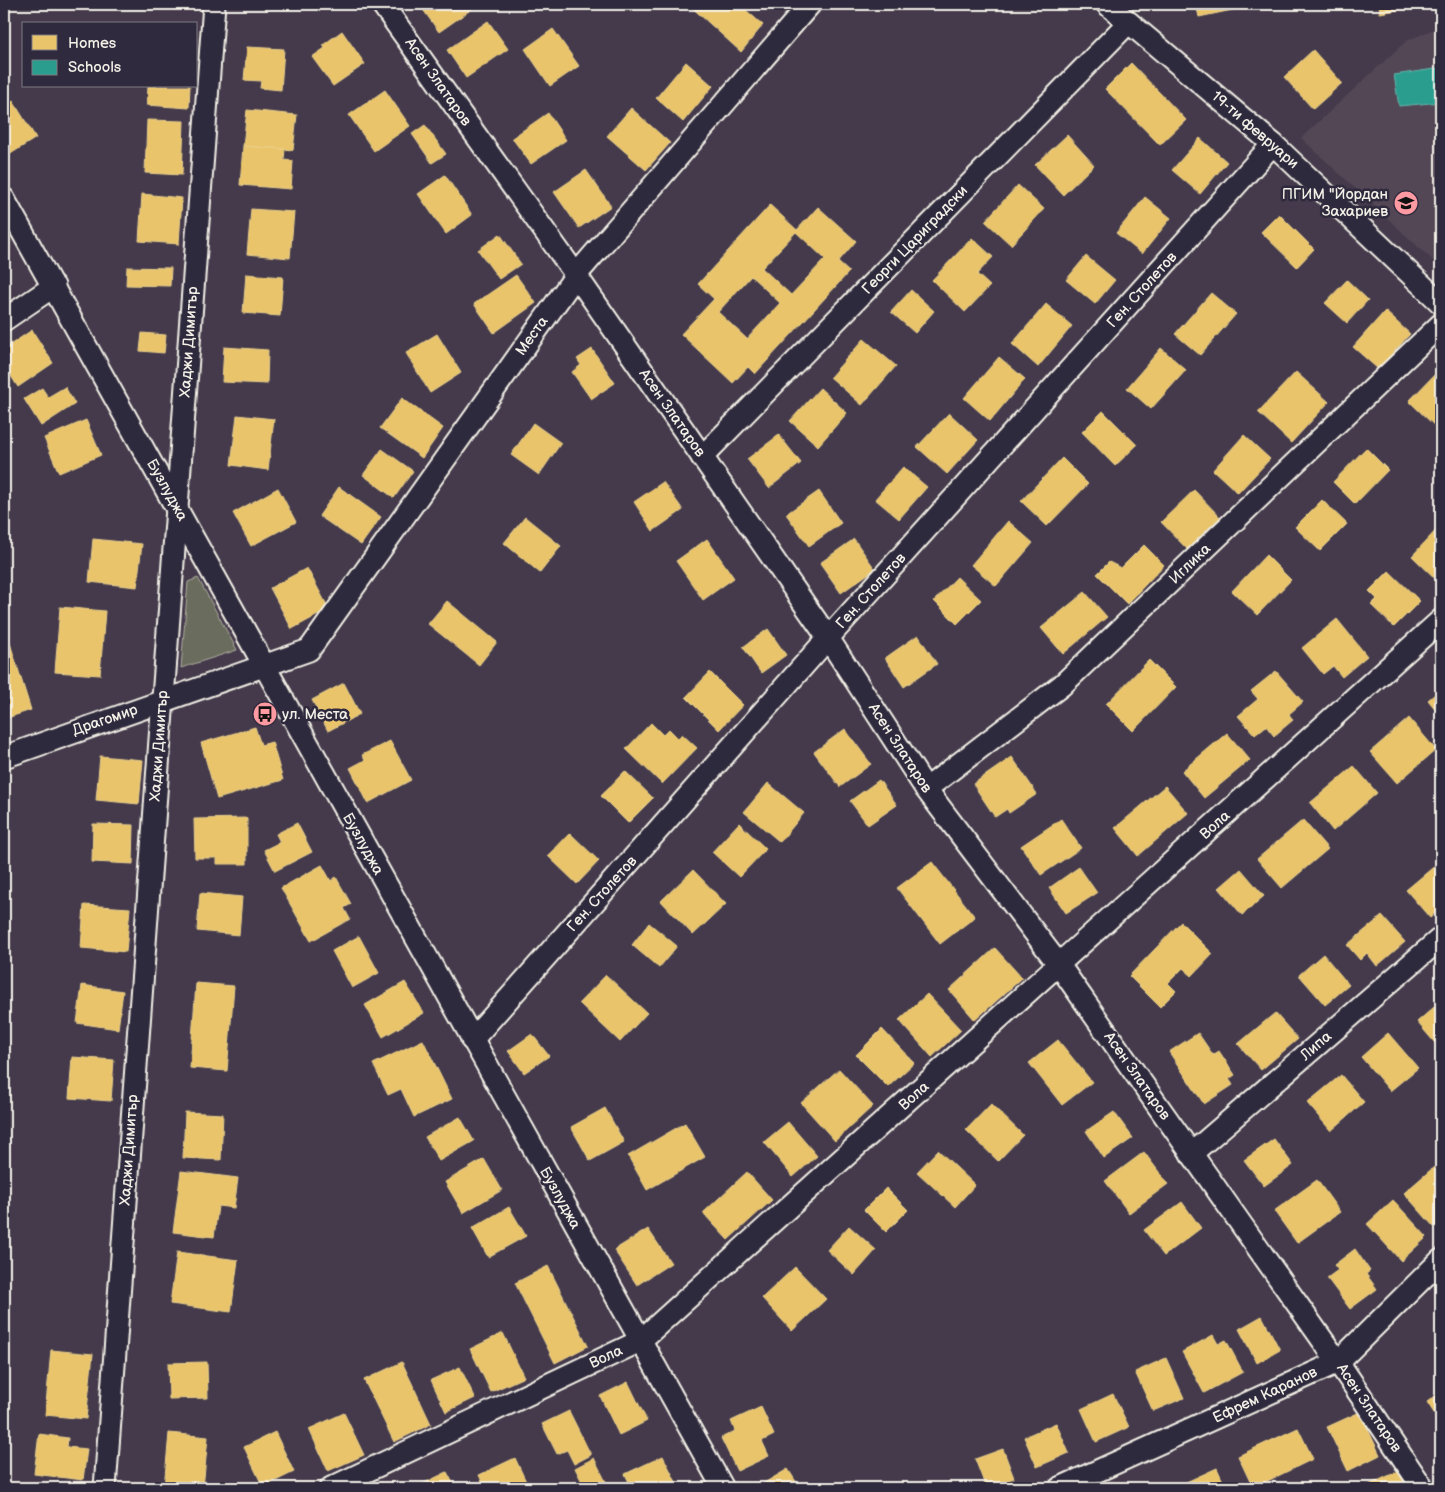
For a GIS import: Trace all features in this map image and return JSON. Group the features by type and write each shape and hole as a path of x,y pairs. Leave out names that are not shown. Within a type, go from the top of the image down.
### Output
{"street":[{"name":"Хаджи Димитър","path":"105,1488 214,4"},
{"name":"Асен Златаров","path":"382,4 576,275 828,638 926,789 1059,965 1338,1362 1423,1488"},
{"name":"Места","path":"264,666 309,650 576,275 810,4"},
{"name":"19-ти февруари","path":"1107,4 1128,24 1272,144 1441,303"},
{"name":"Георги Цариградски","path":"702,457 1128,24"},
{"name":"Ген. Столетов","path":"472,1040 828,638 1272,144"},
{"name":"Бузлуджа","path":"4,199 723,1488"},
{"path":"4,320 54,286"},
{"name":"Иглика","path":"926,789 1062,684 1441,324"},
{"name":"Вола","path":"331,1488 640,1340 1441,620"},
{"name":"Драгомир","path":"4,757 264,666"},
{"name":"Липа","path":"1191,1154 1441,938"},
{"name":"Ефрем Каранов","path":"1060,1488 1338,1362 1441,1260"}],"shaded area":[{"name":"ПГИМ \"Йордан Захариев","path":"1441,26 1441,268 1301,138 1406,41"}],"green space":[{"path":"198,578 237,650 181,668 188,582"}],"building: Homes":[{"path":"419,4 479,4 439,32"},
{"path":"688,4 739,4 763,25 741,52"},
{"path":"1196,4 1261,4 1199,17"},
{"path":"1379,4 1420,4 1420,6 1380,13"},
{"path":"488,21 508,49 466,78 447,50"},
{"path":"553,29 579,66 550,86 525,49"},
{"path":"342,31 365,64 333,86 312,57 325,48 323,45"},
{"path":"247,47 284,49 281,90 260,88 261,81 244,80"},
{"path":"1313,50 1342,83 1313,109 1284,77"},
{"path":"686,62 713,86 683,122 656,98"},
{"path":"1131,63 1186,120 1160,145 1105,89"},
{"path":"148,88 190,88 189,108 147,105"},
{"path":"385,90 410,126 374,151 349,115"},
{"path":"13,101 36,138 4,158 4,107"},
{"path":"631,108 670,143 646,170 607,136"},
{"path":"247,110 297,115 293,150 243,146"},
{"path":"548,113 566,140 531,164 512,138"},
{"path":"147,120 184,121 182,175 145,173"},
{"path":"425,125 446,154 432,163 412,134"},
{"path":"1067,135 1094,165 1063,195 1035,165"},
{"path":"1200,138 1227,162 1200,194 1172,170"},
{"path":"243,146 285,149 284,160 293,161 291,189 240,185"},
{"path":"586,170 611,206 579,228 554,192"},
{"path":"445,175 472,215 446,234 418,194"},
{"path":"1018,185 1044,209 1011,245 985,221"},
{"path":"142,194 182,198 179,244 139,241"},
{"path":"1145,197 1171,218 1142,254 1116,233"},
{"path":"770,205 797,230 818,207 856,241 838,262 849,272 755,374 748,367 733,383 681,334 714,299 698,284","holes":["796,232 825,259 791,295 762,268","751,276 780,303 747,339 718,312"]},
{"path":"251,209 294,212 290,258 247,254"},
{"path":"1279,214 1314,249 1297,267 1261,232"},
{"path":"500,234 521,264 499,279 478,250"},
{"path":"972,238 993,257 977,274 990,286 965,312 932,280"},
{"path":"1086,256 1115,280 1095,304 1066,280"},
{"path":"127,267 171,268 170,286 126,285"},
{"path":"246,274 283,277 280,316 243,313"},
{"path":"516,275 536,303 494,333 474,304"},
{"path":"1347,280 1368,300 1347,323 1325,303"},
{"path":"911,290 934,311 915,333 891,312"},
{"path":"1211,293 1236,314 1200,355 1175,334"},
{"path":"1046,304 1072,326 1038,367 1012,344"},
{"path":"1385,311 1410,334 1378,369 1353,347"},
{"path":"32,330 53,363 18,387 4,365 4,349"},
{"path":"142,333 166,335 164,353 140,351"},
{"path":"437,334 461,373 430,393 406,353"},
{"path":"864,339 896,366 862,405 830,377"},
{"path":"224,347 268,350 267,384 222,382"},
{"path":"1161,348 1186,370 1151,409 1127,388"},
{"path":"592,349 615,383 591,399 572,372 581,365 577,359"},
{"path":"999,357 1025,379 990,421 964,398"},
{"path":"1441,368 1441,432 1409,401"},
{"path":"1296,372 1329,402 1291,443 1258,412"},
{"path":"65,387 75,404 41,426 24,399 42,388 48,397"},
{"path":"820,388 847,413 818,446 790,421"},
{"path":"402,398 443,428 422,458 380,428"},
{"path":"1103,411 1137,445 1115,466 1082,432"},
{"path":"949,413 978,440 947,474 917,447"},
{"path":"237,415 274,419 268,470 231,465"},
{"path":"86,420 101,455 59,473 44,438"},
{"path":"533,423 561,443 539,475 511,455"},
{"path":"779,435 801,463 769,488 747,459"},
{"path":"1244,435 1270,459 1238,493 1213,470"},
{"path":"1366,448 1388,470 1355,504 1333,482"},
{"path":"382,449 413,471 394,498 363,475"},
{"path":"1062,458 1088,484 1047,526 1021,501"},
{"path":"903,467 927,487 899,519 875,499"},
{"path":"663,482 683,510 653,531 634,502"},
{"path":"339,487 381,517 361,545 319,516"},
{"path":"278,488 296,522 251,546 233,513"},
{"path":"1194,490 1220,517 1187,549 1161,522"},
{"path":"819,491 841,523 809,546 786,514"},
{"path":"1322,500 1347,524 1320,551 1295,527"},
{"path":"525,517 561,546 540,573 504,543"},
{"path":"1008,521 1033,543 996,586 971,565"},
{"path":"1441,525 1441,582 1440,583 1412,556"},
{"path":"93,539 142,544 137,587 89,582"},
{"path":"707,539 734,578 703,600 676,561"},
{"path":"854,539 875,569 841,593 820,563"},
{"path":"1144,545 1164,565 1127,604 1097,574 1109,562 1121,568"},
{"path":"1266,555 1291,580 1257,615 1232,591"},
{"path":"307,568 329,609 292,629 270,588"},
{"path":"1389,571 1420,601 1394,627 1371,605 1377,599 1369,591"},
{"path":"957,577 981,600 957,624 934,601"},
{"path":"1085,592 1107,617 1063,654 1041,628"},
{"path":"447,601 497,642 479,665 428,624"},
{"path":"60,607 105,611 100,675 55,672"},
{"path":"1337,619 1367,656 1342,677 1333,666 1323,674 1302,648"},
{"path":"768,629 786,655 761,673 743,647"},
{"path":"918,635 937,664 904,687 885,658"},
{"path":"9,640 31,710 4,719 4,641"},
{"path":"1149,660 1176,687 1133,731 1106,704"},
{"path":"1276,671 1303,702 1289,714 1293,720 1274,736 1266,726 1255,735 1238,716 1258,699 1251,691"},
{"path":"710,672 743,705 719,730 686,697"},
{"path":"344,683 360,714 328,731 312,700"},
{"path":"1441,689 1441,716 1428,700"},
{"path":"1409,718 1436,750 1397,783 1370,752"},
{"path":"651,723 663,735 669,729 678,738 682,734 697,748 662,784 626,749"},
{"path":"255,727 261,745 272,742 283,780 217,799 201,743"},
{"path":"845,729 871,764 840,787 814,752"},
{"path":"1227,733 1250,760 1204,798 1182,771"},
{"path":"390,741 411,780 368,803 350,768 365,760 362,755"},
{"path":"100,756 143,760 139,804 96,800"},
{"path":"1012,757 1037,794 1009,813 1007,809 995,817 973,784"},
{"path":"1354,766 1377,793 1333,831 1310,803"},
{"path":"625,771 653,798 628,823 601,796"},
{"path":"879,780 897,805 868,825 850,801"},
{"path":"768,783 804,813 780,842 744,812"},
{"path":"1165,786 1188,813 1138,856 1115,828"},
{"path":"247,818 247,864 217,864 217,858 195,858 194,819"},
{"path":"1061,819 1081,848 1041,875 1021,846"},
{"path":"1303,820 1328,849 1282,888 1257,859"},
{"path":"297,823 312,852 275,871 264,850 280,842 276,834"},
{"path":"739,823 766,849 739,877 712,852"},
{"path":"93,824 134,825 133,864 92,862"},
{"path":"570,833 599,861 577,884 548,856"},
{"path":"932,862 975,917 940,944 897,888"},
{"path":"1437,864 1441,868 1441,908 1430,918 1406,890"},
{"path":"322,865 331,881 336,877 351,904 344,908 350,919 311,941 281,888"},
{"path":"1079,867 1097,893 1066,913 1049,888"},
{"path":"1241,869 1264,896 1242,915 1219,888"},
{"path":"693,870 726,904 693,935 661,901"},
{"path":"200,893 242,897 239,935 197,931"},
{"path":"84,905 130,908 126,952 81,948"},
{"path":"1382,916 1405,942 1377,966 1367,953 1360,960 1347,945"},
{"path":"1181,922 1213,954 1192,976 1183,968 1168,983 1176,991 1160,1007 1129,976"},
{"path":"649,923 677,946 659,968 632,945"},
{"path":"359,936 379,973 352,988 332,951"},
{"path":"995,948 1022,978 975,1020 949,990"},
{"path":"1323,954 1349,985 1325,1005 1299,975"},
{"path":"606,975 647,1013 620,1042 579,1003"},
{"path":"405,982 424,1013 383,1037 365,1005"},
{"path":"196,983 234,986 227,1071 190,1068"},
{"path":"82,985 123,991 118,1029 77,1023"},
{"path":"927,994 961,1030 932,1057 899,1020"},
{"path":"1441,1001 1441,1050 1417,1022"},
{"path":"1275,1013 1298,1039 1261,1070 1238,1044"},
{"path":"882,1029 914,1063 888,1087 856,1055"},
{"path":"1198,1033 1213,1055 1219,1051 1235,1075 1229,1079 1233,1085 1204,1104 1169,1052"},
{"path":"1388,1033 1418,1068 1390,1091 1361,1057"},
{"path":"532,1034 549,1056 524,1073 508,1051"},
{"path":"423,1040 452,1099 414,1117 401,1089 388,1095 373,1064"},
{"path":"1058,1040 1092,1082 1062,1105 1029,1063"},
{"path":"72,1057 114,1060 111,1101 69,1098"},
{"path":"839,1069 873,1106 835,1141 801,1103"},
{"path":"1341,1075 1364,1102 1331,1131 1307,1103"},
{"path":"991,1104 1023,1135 998,1161 966,1130"},
{"path":"605,1108 624,1142 590,1161 571,1127"},
{"path":"185,1112 223,1114 221,1160 183,1158"},
{"path":"1114,1112 1133,1138 1104,1158 1086,1131"},
{"path":"460,1117 474,1141 439,1161 425,1137"},
{"path":"788,1122 817,1156 793,1177 764,1142"},
{"path":"685,1123 705,1157 647,1190 628,1156"},
{"path":"1274,1139 1293,1165 1264,1186 1244,1160"},
{"path":"938,1150 975,1185 955,1207 917,1172"},
{"path":"1144,1152 1168,1184 1129,1213 1105,1181"},
{"path":"484,1159 502,1190 463,1213 445,1182"},
{"path":"1434,1167 1441,1176 1441,1221 1434,1227 1404,1193"},
{"path":"181,1171 238,1178 234,1208 218,1206 214,1237 173,1232"},
{"path":"747,1172 772,1200 728,1240 703,1213"},
{"path":"1317,1180 1340,1212 1297,1243 1274,1211"},
{"path":"886,1188 908,1210 886,1232 864,1210"},
{"path":"1393,1200 1427,1237 1401,1261 1367,1224"},
{"path":"1182,1202 1201,1228 1164,1256 1144,1230"},
{"path":"509,1207 526,1236 488,1257 472,1228"},
{"path":"849,1226 876,1250 854,1275 827,1250"},
{"path":"648,1229 671,1263 637,1285 614,1250"},
{"path":"1355,1249 1370,1271 1366,1274 1377,1289 1350,1309 1327,1278 1338,1270 1334,1265"},
{"path":"177,1252 238,1260 231,1312 170,1304"},
{"path":"548,1266 588,1346 555,1363 515,1283"},
{"path":"795,1267 826,1299 792,1331 762,1298"},
{"path":"1262,1316 1280,1350 1257,1363 1239,1329"},
{"path":"503,1333 524,1377 491,1392 470,1349"},
{"path":"1213,1335 1218,1344 1226,1340 1243,1372 1204,1393 1182,1352"},
{"path":"51,1350 93,1354 86,1419 45,1415"},
{"path":"1166,1358 1184,1398 1153,1411 1135,1372"},
{"path":"207,1362 208,1398 169,1399 168,1363"},
{"path":"402,1362 431,1424 394,1442 364,1380"},
{"path":"460,1367 475,1398 446,1412 431,1380"},
{"path":"628,1382 647,1421 619,1435 600,1396"},
{"path":"1441,1392 1441,1424 1427,1402"},
{"path":"1113,1394 1129,1427 1096,1442 1081,1409"},
{"path":"761,1407 774,1435 762,1441 769,1456 737,1471 721,1438 735,1431 731,1421"},
{"path":"569,1411 591,1455 574,1464 567,1450 557,1454 542,1424"},
{"path":"1360,1412 1380,1455 1348,1471 1327,1427"},
{"path":"344,1413 364,1455 328,1471 309,1429"},
{"path":"1056,1423 1069,1453 1037,1467 1024,1437"},
{"path":"1298,1428 1313,1459 1253,1488 1238,1456"},
{"path":"275,1432 294,1472 263,1487 244,1447"},
{"path":"169,1433 208,1437 203,1488 164,1488"},
{"path":"39,1434 68,1438 67,1447 87,1449 83,1480 34,1474"},
{"path":"1003,1449 1014,1478 986,1488 975,1459"},
{"path":"663,1456 679,1488 632,1488 625,1474"},
{"path":"515,1458 529,1488 485,1488 479,1475"},
{"path":"594,1458 609,1488 585,1488 575,1468"},
{"path":"1217,1468 1226,1488 1173,1488"},
{"path":"788,1469 800,1488 768,1488 764,1483"},
{"path":"1401,1470 1410,1488 1362,1488"},
{"path":"447,1472 454,1485 460,1482 463,1488 414,1488"}],"building: Schools":[{"path":"1441,68 1441,102 1399,106 1394,75"}],"place":[{"name":"ПГИМ \"Йордан Захариев","path":"1406,203"},
{"name":"ул. Места","path":"265,714"}]}
